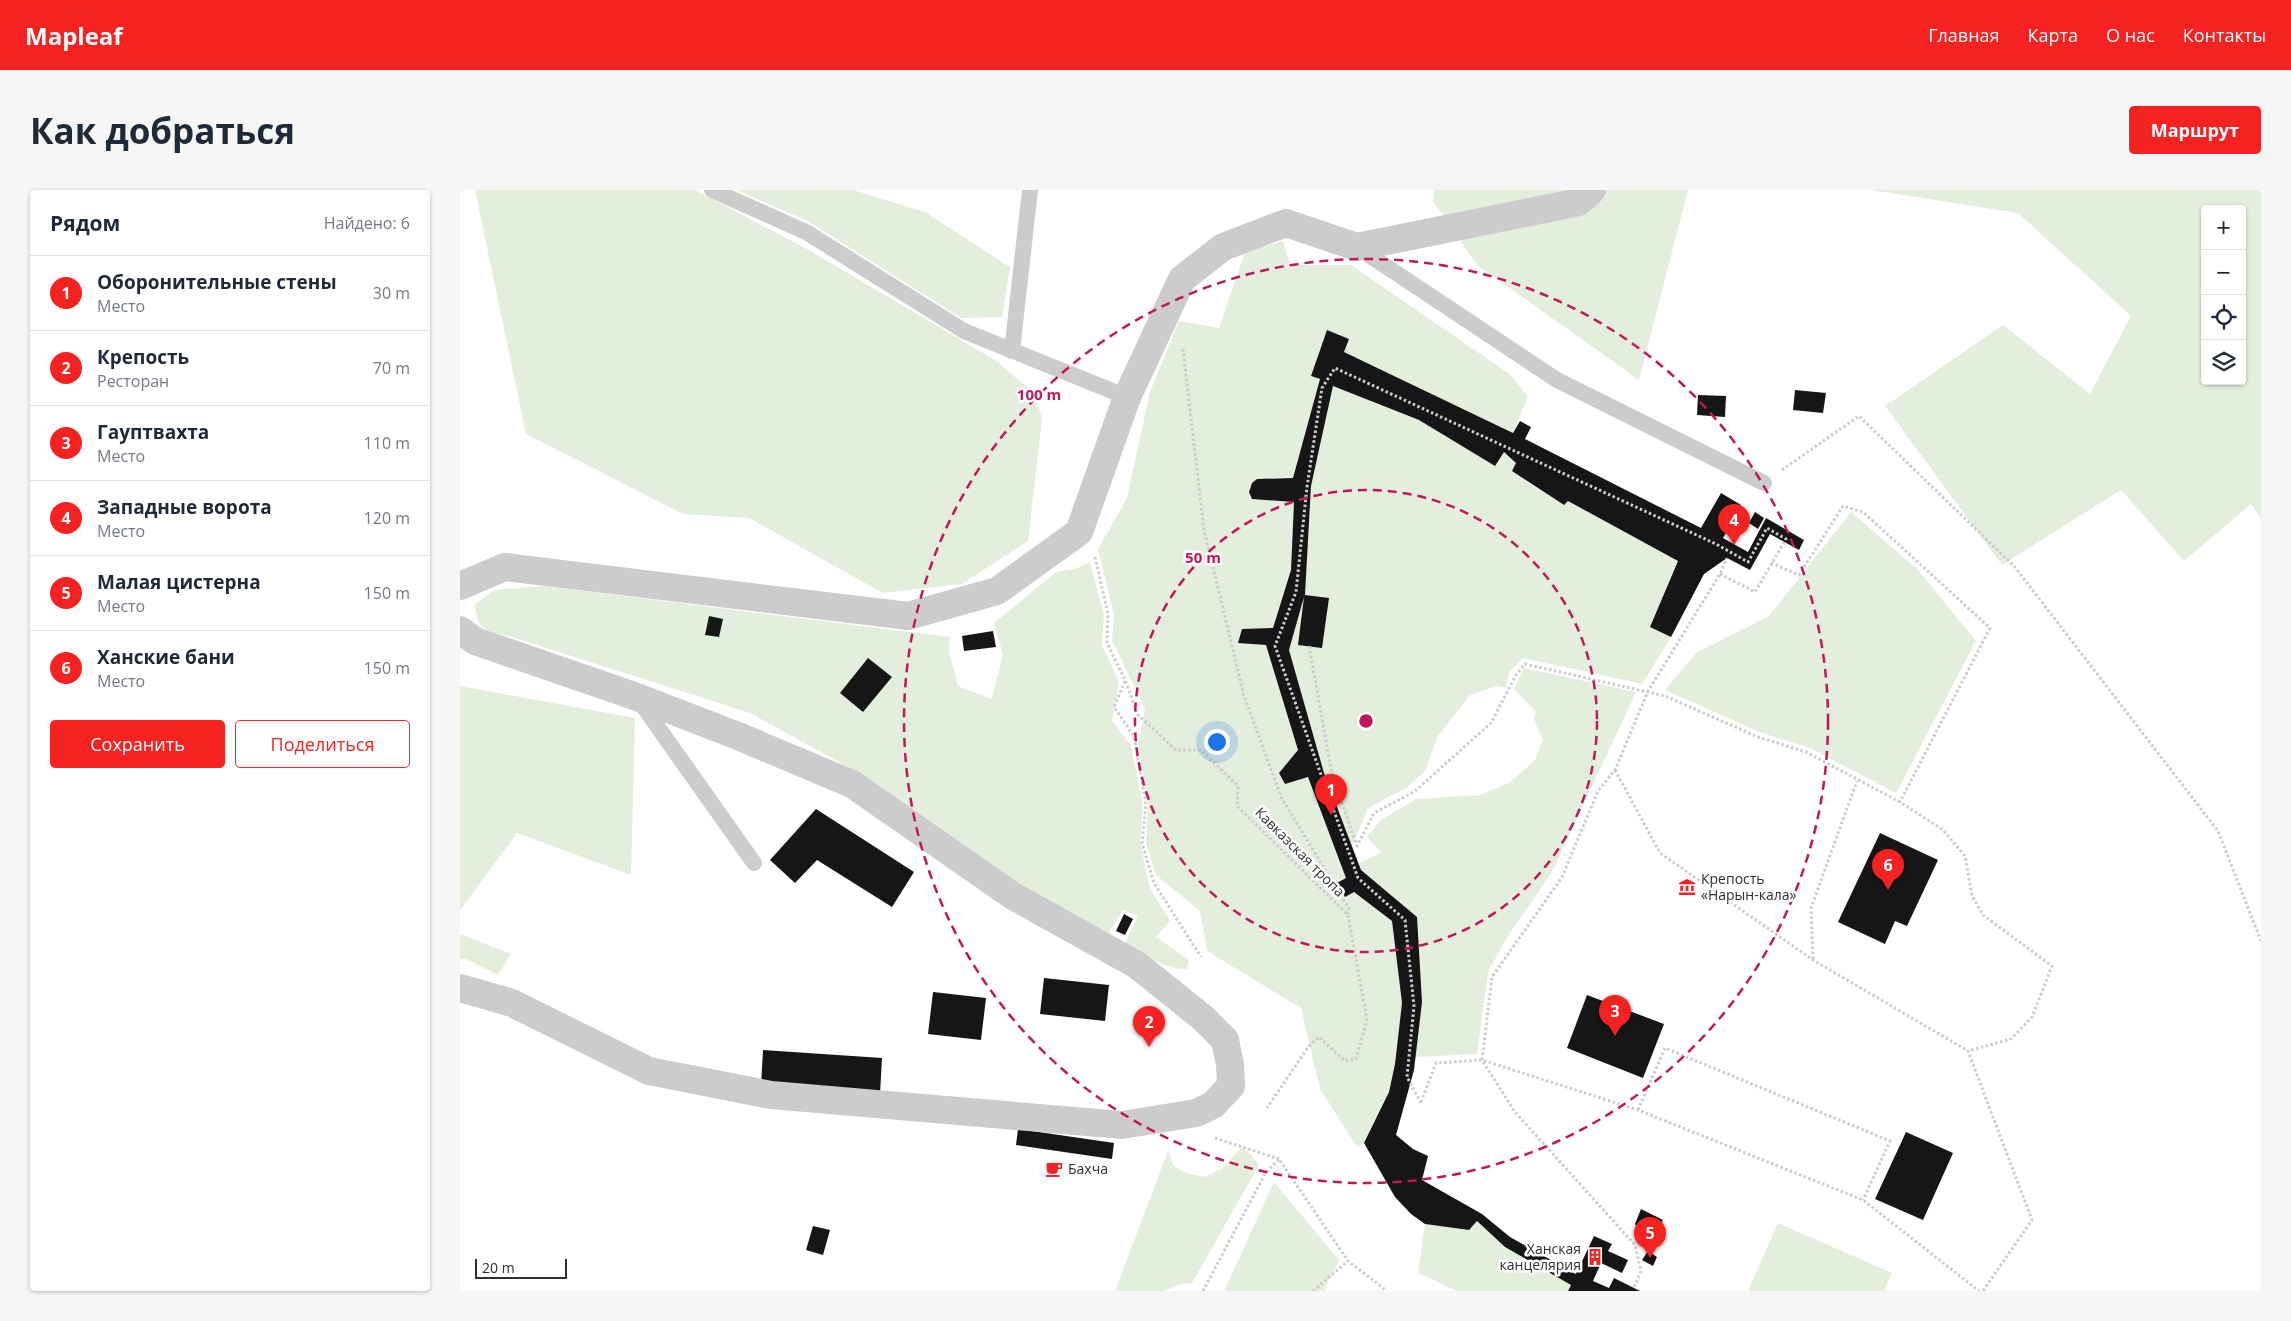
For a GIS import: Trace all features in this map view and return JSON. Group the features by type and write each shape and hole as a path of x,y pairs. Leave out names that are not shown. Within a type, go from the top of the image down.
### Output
{"street":[{"path":"460,586 505,567 908,616 997,591 1079,532 1127,397 1182,279 1223,247 1286,223 1356,247 1579,202 1592,190"},
{"path":"460,630 475,641 636,697 738,736 852,784 1013,896 1137,965 1203,1018 1225,1040 1230,1065 1230,1086 1212,1105 1196,1113 1122,1125 771,1095 649,1071 512,1003 460,988"}],"lane":[{"path":"712,190 806,232 964,331 1127,397"},
{"path":"1012,351 1030,190"},
{"path":"1356,247 1557,380 1764,483"},
{"path":"636,697 754,863"}],"path":[{"path":"1167,312 1179,322 1204,530 1244,696 1282,799 1349,908 1348,915"},
{"path":"1615,770 1660,853 1813,960 1968,1051 2032,1220 1981,1291 1863,1200 1638,1110 1482,1060 1436,1063 1421,1103 1407,1077 1414,1006 1405,920 1358,878 1275,646 1296,592 1306,486 1322,388 1334,368 1716,544 1748,562 1767,528 1786,539 1755,592 1720,574"},
{"path":"1764,483 1859,416 2014,566 2218,830 2261,940"},
{"path":"1772,563 1799,574 1843,506 1864,512 1990,628 1900,802"},
{"name":"Кавказская тропа","path":"1079,532 1095,555 1108,614 1107,643 1125,680 1138,715 1176,750 1201,750 1238,786 1237,806 1348,915 1367,1020 1356,1059 1345,1061 1319,1037 1309,1046 1268,1108"},
{"path":"1634,1287 1641,1271 1635,1246 1515,1112 1482,1060 1492,977 1562,877 1598,790 1615,770 1648,691 1720,574 1727,558"},
{"path":"1309,646 1332,774 1357,846 1374,813 1414,792 1491,723 1516,675 1525,664 1665,696 1758,736 1806,752 1857,781 1900,802 1943,830 1965,856 1972,896 1983,915 2052,966 2032,1017 2010,1039 1968,1051"},
{"path":"1125,680 1114,707 1134,736 1146,804 1142,842 1154,883 1201,957"},
{"path":"1813,960 1811,908 1857,781"},
{"path":"1638,1110 1665,1048 1890,1141 1863,1200"},
{"path":"1214,1138 1278,1159 1348,1261 1387,1291"},
{"path":"1203,1291 1266,1172 1278,1159"},
{"path":"1313,1291 1348,1261"}],"green space":[{"path":"475,190 695,190 807,249 995,360 1034,393 1042,418 1028,541 962,584 883,593 749,518 683,514 526,434"},
{"path":"736,190 853,190 925,212 1010,267 1002,317 961,318 806,220"},
{"path":"1434,190 1688,190 1639,380 1477,265 1433,201"},
{"path":"1872,190 2261,190 2261,518 2251,504 2184,561 2121,490 2002,565 1885,406 2003,325 2090,394 2131,316 2018,213"},
{"path":"1283,241 1290,265 1351,265 1511,375 1528,397 1513,433 1344,352 1349,339 1327,330 1311,376 1320,379 1293,478 1270,478 1256,481 1250,491 1252,499 1294,502 1291,570 1273,628 1242,630 1239,643 1266,645 1298,750 1280,773 1285,784 1308,777 1346,878 1337,883 1345,897 1354,892 1392,921 1402,1003 1395,1064 1389,1092 1364,1143 1357,1147 1320,1089 1301,1008 1207,951 1200,911 1156,875 1146,843 1148,803 1138,745 1145,709 1112,640 1114,615 1098,549 1127,498 1150,392 1179,321 1219,328 1245,252"},
{"path":"1333,386 1419,420 1495,466 1504,452 1516,463 1512,471 1564,505 1568,501 1678,561 1650,627 1671,637 1642,684 1523,658 1509,672 1506,688 1497,686 1470,695 1438,736 1425,771 1408,787 1368,808 1352,846 1324,773 1289,650 1305,595 1311,486"},
{"path":"1851,512 1917,569 1976,641 1896,793 1810,748 1762,733 1665,690 1697,652 1769,616"},
{"path":"1090,562 1104,615 1102,645 1119,682 1112,721 1131,745 1143,805 1140,842 1150,889 1170,921 1156,937 1189,960 1187,969 1162,964 1125,943 1138,916 1123,910 1108,934 1016,889 859,773 750,713 490,631 481,625 478,620 475,604 494,590 544,586 950,637 949,652 958,686 992,699 1003,655 994,623 1056,572 1075,569"},
{"path":"1524,668 1636,692 1552,872 1506,939 1488,972 1477,1054 1415,1057 1417,917 1361,870 1358,864 1381,852 1367,837 1381,820 1416,799 1480,795 1509,783 1535,760 1543,739 1533,718 1536,712 1514,689"},
{"path":"460,686 635,718 631,875 517,833 460,910"},
{"path":"460,934 511,954 498,975 466,959 460,959"},
{"path":"1243,1146 1259,1165 1192,1283 1180,1284 1164,1291 1115,1291 1168,1151 1174,1166 1186,1173 1204,1177 1223,1168"},
{"path":"1274,1182 1339,1260 1324,1291 1226,1291 1225,1289"},
{"path":"1477,1221 1571,1284 1568,1291 1457,1291 1418,1273 1425,1224 1469,1230"},
{"path":"1778,1223 1892,1273 1884,1291 1748,1291"}],"building":[{"path":"1327,330 1349,339 1344,352 1513,433 1520,421 1531,427 1525,439 1701,528 1721,493 1741,505 1723,538 1748,552 1766,518 1804,540 1799,550 1770,534 1750,570 1727,558 1704,574 1671,637 1650,627 1678,561 1568,501 1564,505 1512,471 1516,463 1504,452 1495,466 1419,420 1333,386 1311,486 1305,595 1329,598 1322,648 1298,645 1304,597 1289,650 1324,773 1361,870 1417,917 1422,1002 1414,1070 1396,1135 1413,1149 1428,1156 1422,1180 1482,1214 1510,1237 1576,1274 1594,1236 1612,1244 1608,1251 1628,1260 1622,1273 1601,1263 1593,1281 1609,1288 1614,1278 1640,1291 1568,1291 1571,1285 1505,1247 1477,1221 1469,1230 1425,1224 1411,1214 1395,1197 1364,1143 1389,1092 1395,1064 1402,1003 1392,921 1354,892 1345,897 1337,883 1346,878 1308,777 1285,784 1279,773 1298,750 1266,645 1238,643 1242,629 1273,628 1291,570 1294,502 1252,499 1249,492 1252,483 1257,479 1293,478 1320,379 1311,376"},
{"path":"1795,390 1826,393 1823,413 1793,410"},
{"path":"1698,395 1726,396 1725,417 1697,415"},
{"path":"1755,512 1764,518 1758,529 1749,523"},
{"path":"709,616 723,619 719,637 705,635"},
{"path":"993,631 996,647 964,651 962,636"},
{"path":"868,658 892,677 863,712 840,693"},
{"path":"816,809 914,872 892,907 817,860 795,883 770,860"},
{"path":"1880,833 1938,860 1907,926 1895,921 1885,944 1838,922"},
{"path":"1124,914 1133,919 1125,935 1116,931"},
{"path":"1044,978 1109,985 1105,1021 1040,1014"},
{"path":"933,992 986,998 981,1040 928,1034"},
{"path":"1587,995 1664,1024 1643,1078 1567,1048"},
{"path":"763,1050 882,1058 880,1094 761,1086"},
{"path":"1018,1129 1114,1143 1112,1159 1016,1145"},
{"path":"1906,1132 1953,1153 1923,1220 1875,1199"},
{"path":"1641,1209 1663,1220 1653,1240 1642,1234 1635,1224"},
{"path":"813,1226 830,1230 823,1255 806,1250"},
{"path":"1648,1251 1657,1257 1653,1266 1642,1260"}],"place":[{"name":"Западные ворота","path":"1734,545"},
{"name":"Оборонительные стены","path":"1331,815"},
{"name":"Крепость «Нарын-кала»","path":"1687,887"},
{"name":"Ханские бани","path":"1888,890"},
{"name":"Гауптвахта","path":"1615,1036"},
{"name":"Крепость","path":"1149,1047"},
{"name":"Бахча","path":"1054,1169"},
{"name":"Ханская канцелярия","path":"1595,1257"},
{"name":"Малая цистерна","path":"1650,1258"}]}
